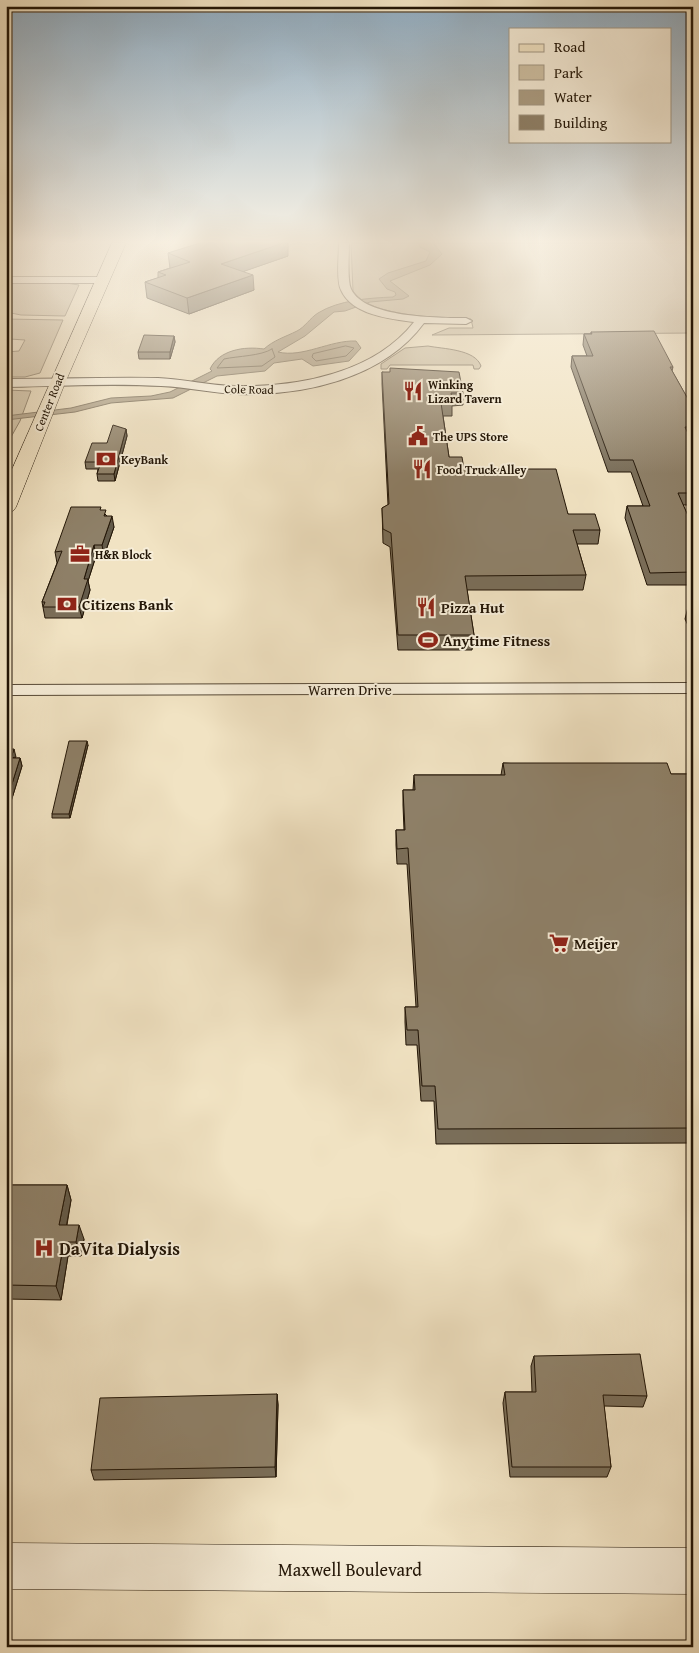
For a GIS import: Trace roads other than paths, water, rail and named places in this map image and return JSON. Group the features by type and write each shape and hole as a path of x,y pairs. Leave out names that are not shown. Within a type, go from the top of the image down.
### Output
{"main road":[{"name":"Center Road","path":"6,507 84,320"}],"street":[{"name":"Cole Road","path":"6,383 186,384 257,390 318,382 359,368 393,349 406,340 421,320"},
{"path":"427,320 466,321"},
{"name":"Warren Drive","path":"6,690 693,688"},
{"name":"Maxwell Boulevard","path":"6,1566 693,1571"}],"water":[{"path":"309,320 324,320 305,336 278,352 297,353 346,341 356,341 361,348 349,361 313,366 302,359 274,363 265,371 217,376 173,398 111,403 75,412 6,420 6,416 71,408 111,398 151,396 170,392 212,371 210,369 219,357 240,349 264,349 300,329"}],"place":[{"name":"Winking Lizard Tavern","path":"413,391"},
{"name":"The UPS Store","path":"418,436"},
{"name":"KeyBank","path":"106,459"},
{"name":"Food Truck Alley","path":"422,469"},
{"name":"H&R Block","path":"80,554"},
{"name":"Citizens Bank","path":"67,604"},
{"name":"Pizza Hut","path":"426,607"},
{"name":"Anytime Fitness","path":"428,640"},
{"name":"Meijer","path":"559,943"},
{"name":"DaVita Dialysis","path":"44,1248"}]}
